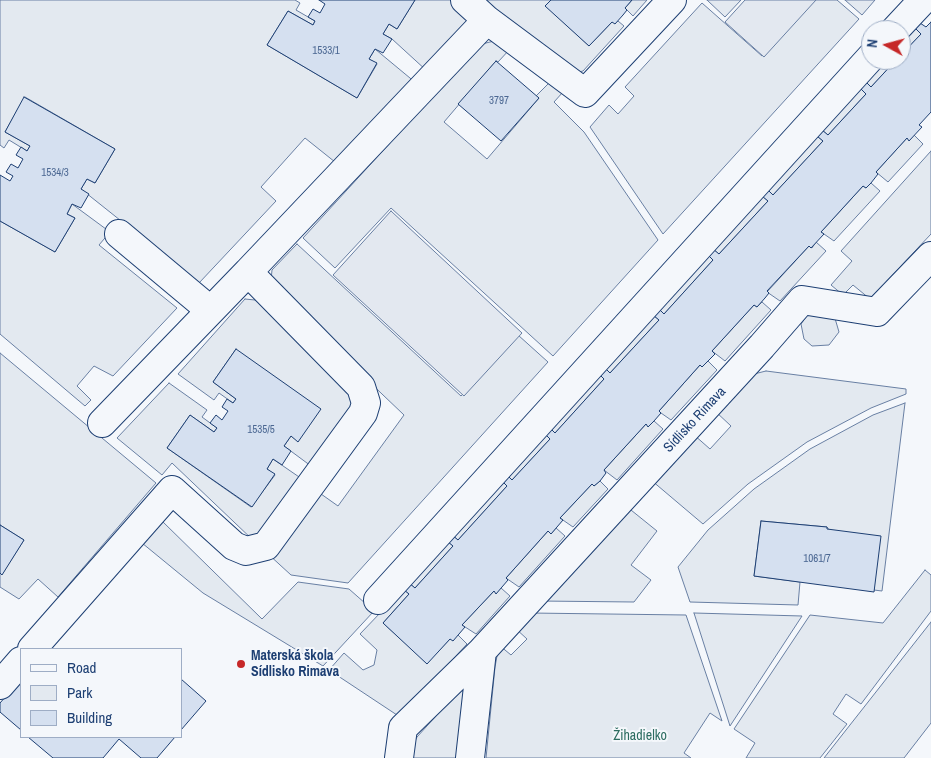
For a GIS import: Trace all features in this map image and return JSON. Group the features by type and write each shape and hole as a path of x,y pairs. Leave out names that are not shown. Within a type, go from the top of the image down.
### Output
{"street":[{"path":"465,0 487,20 585,94 672,0"},
{"path":"905,20 923,0"},
{"path":"102,424 487,20"},
{"path":"378,600 861,68"},
{"path":"119,234 210,310"},
{"name":"Sídlisko Rimava","path":"399,758 403,728 482,651 802,300 877,312 931,256"},
{"path":"33,648 172,490 234,546 246,551 254,551 266,546 363,413 366,403 361,387 248,272"},
{"path":"470,758 482,651"},
{"path":"0,685 20,662"}],"green space":[{"path":"0,0 295,0 300,3 296,10 315,21 313,25 288,11 267,45 357,98 377,64 369,59 375,49 416,83 340,166 305,138 261,187 276,201 199,283 81,189 87,179 95,183 115,149 25,97 5,132 30,146 27,151 9,140 4,148 0,145"},
{"path":"415,0 450,0 467,14 470,20 427,71 392,39 383,34 389,24 397,29"},
{"path":"482,0 551,0 546,6 589,46 612,22 618,21 624,26 583,71 575,73"},
{"path":"632,0 647,0 633,16 625,8"},
{"path":"707,0 741,0 725,17"},
{"path":"813,0 837,0 859,19 663,234 590,127 609,105 618,114 634,96 625,87 702,3 762,56"},
{"path":"845,0 875,0 862,15"},
{"path":"915,28 921,34 911,44 911,33"},
{"path":"494,41 510,49 498,62 496,61 444,122 487,159 539,98 536,96 551,81 563,92 554,102 584,132 658,240 553,356 391,208 335,268 303,238 477,48 482,44"},
{"path":"877,70 887,70 871,87 866,82"},
{"path":"860,88 866,94 828,135 822,130"},
{"path":"914,135 923,144 888,182 876,172 907,138 909,140"},
{"path":"817,136 823,141 773,195 768,190"},
{"path":"931,151 931,234 870,299 853,285 843,295 831,285 852,261 841,251"},
{"path":"871,183 880,191 834,241 821,232 863,186 866,188"},
{"path":"762,196 768,201 719,254 713,249"},
{"path":"72,204 110,232 99,245 177,308 113,376 94,366 77,386 91,400 85,406 0,334 0,221 55,252 75,218 67,214"},
{"path":"816,242 826,251 780,301 767,292 809,246 812,248"},
{"path":"297,244 461,396 518,335 548,362 348,583 291,575 267,553 314,489 338,506 404,415 274,291 271,280 272,270"},
{"path":"708,255 713,260 664,314 659,309"},
{"path":"245,299 255,300 267,307 358,396 311,466 284,446 291,436 298,441 236,349 213,382 236,399 233,403 219,393 214,400 178,374"},
{"path":"762,302 771,310 725,361 712,351 754,305 757,307"},
{"path":"811,310 834,315 839,332 829,345 812,346 804,339 801,324"},
{"path":"653,315 659,320 610,373 605,368"},
{"path":"0,353 156,483 58,597 38,579 19,599 0,587 0,573 2,574 24,540 0,525"},
{"path":"708,361 717,370 671,420 661,413 659,411 700,365 702,367"},
{"path":"766,371 906,389 906,394 871,408 807,442 748,484 703,524 651,480 693,434 710,449 731,426 715,411 754,374"},
{"path":"599,374 604,379 555,433 550,428"},
{"path":"169,383 207,410 202,417 217,428 214,432 190,415 167,448 251,507 275,475 267,469 273,459 302,479 255,542 172,463 162,475 117,438"},
{"path":"905,403 882,591 874,590 827,527 761,521 754,576 800,582 798,605 690,602 678,567 708,530 754,489 810,449 873,415"},
{"path":"654,421 663,429 617,480 604,470 646,424 648,426"},
{"path":"545,434 550,439 512,480 507,475"},
{"path":"502,481 507,486 458,540 452,535"},
{"path":"600,481 608,489 573,527 560,518 592,484 594,486"},
{"path":"626,506 657,531 631,565 651,580 634,602 539,601"},
{"path":"162,521 262,619 298,582 349,589 374,611 323,666 203,593 142,543"},
{"path":"556,528 565,536 519,587 506,578 548,531 551,534"},
{"path":"447,541 453,546 415,588 409,583"},
{"path":"925,570 931,575 931,611 861,704 846,694 833,714 847,724 820,758 746,758 755,743 734,729 810,615 883,623"},
{"path":"501,588 510,596 476,634 462,625 494,591 496,593"},
{"path":"403,589 409,594 383,623 427,663 450,639 458,635 467,644 400,717 329,670 344,653 363,670 374,665 377,650 360,634"},
{"name":"Žihadielko","path":"529,613 686,615 722,721 710,713 684,753 691,758 486,758 499,645 511,655 527,639 515,628"},
{"path":"694,613 802,616 730,726"},
{"path":"931,622 931,723 904,758 824,758"},
{"path":"465,684 459,758 410,758 411,748 417,737"}],"shaded area":[{"path":"745,0 816,0 764,57 725,22"},
{"path":"391,211 522,333 464,396 333,275"}],"building":[{"path":"319,0 415,0 397,29 389,24 383,34 392,39 383,53 375,49 369,59 377,63 357,98 267,45 288,11 313,25 315,21 308,17 313,9 320,13 325,4"},
{"path":"551,0 632,0 625,8 627,10 615,24 612,22 589,46 545,6"},
{"path":"931,22 931,112 919,125 922,127 909,141 907,138 876,172 878,174 871,183 866,188 863,186 821,232 824,234 811,248 809,246 767,291 769,293 757,307 754,305 712,351 715,354 702,367 700,365 659,411 661,413 654,421 648,427 646,424 604,470 606,473 600,481 594,486 592,484 560,518 563,520 551,534 548,531 506,578 508,580 496,594 494,591 462,625 465,627 453,641 450,639 427,664 383,623 409,594 403,589 409,583 415,588 453,546 447,541 452,535 458,540 507,486 502,481 507,475 512,480 550,439 545,434 550,428 555,433 604,379 599,374 605,368 610,373 659,320 653,315 659,309 664,314 713,260 708,255 713,249 719,254 768,201 762,196 768,190 773,195 823,141 817,136 822,130 828,135 866,94 860,88 866,82 871,87 887,70 911,70 911,44 921,34 915,28 920,23 926,27"},
{"path":"496,61 539,98 501,141 458,104"},
{"path":"24,97 115,149 95,183 87,179 81,189 89,194 81,208 72,204 67,214 75,218 55,252 0,221 0,175 10,181 13,176 6,172 11,164 18,168 23,159 16,155 21,147 27,151 30,146 5,132"},
{"path":"236,349 321,409 298,442 291,436 284,446 291,451 282,465 273,459 267,469 275,474 252,507 167,448 190,415 214,432 217,428 210,423 216,415 222,420 228,411 222,407 227,399 233,403 236,399 213,382"},
{"path":"761,521 827,527 827,529 881,536 874,592 754,576"},
{"path":"0,525 24,540 2,575 0,573"},
{"path":"20,680 20,729 0,712 0,703"},
{"path":"182,680 206,701 182,729"},
{"path":"29,738 174,738 157,758 141,758 119,739 103,758 53,758"}],"place":[{"name":"Materská škola Sídlisko Rimava","path":"241,664"}]}
